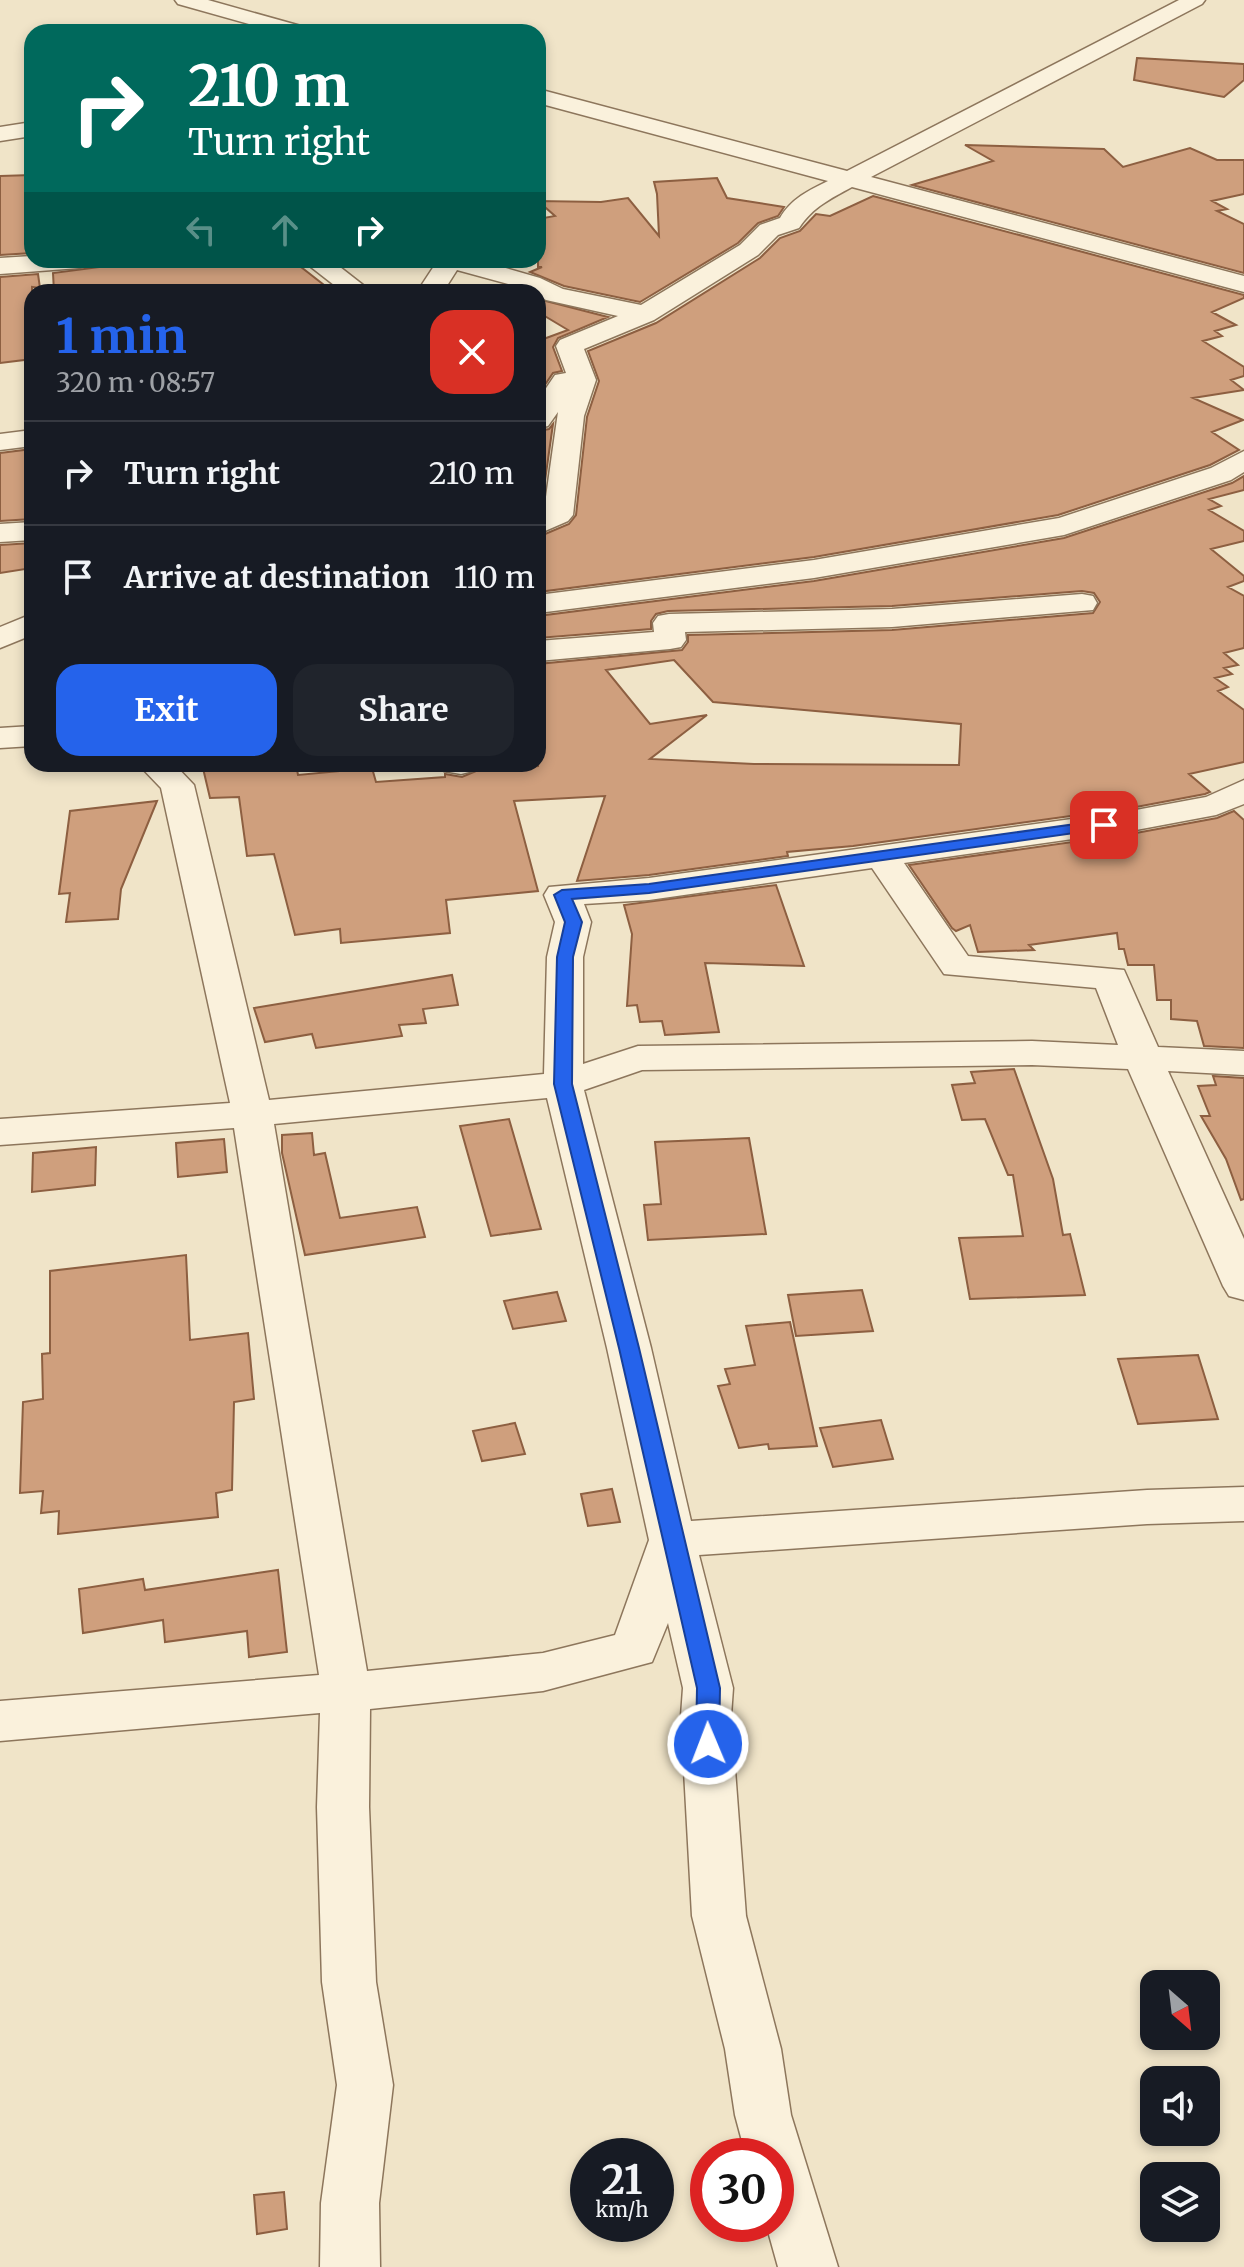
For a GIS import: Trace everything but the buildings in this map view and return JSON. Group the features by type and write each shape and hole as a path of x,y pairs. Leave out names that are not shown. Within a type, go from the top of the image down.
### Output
{"street":[{"path":"185,0 272,24"},
{"path":"546,521 558,515 574,380 569,346 645,314 749,250 769,230 790,223 796,212 811,199 1195,0"},
{"path":"546,98 1244,284"},
{"path":"0,134 24,130"},
{"path":"0,266 24,264"},
{"path":"326,268 348,284"},
{"path":"479,268 533,284"},
{"path":"546,290 645,314"},
{"path":"546,373 574,380"},
{"path":"546,411 574,380"},
{"path":"0,442 24,439"},
{"path":"546,603 814,569 1064,526 1221,474 1244,460"},
{"path":"0,533 24,532"},
{"path":"546,650 670,640 669,623 892,618 1082,603"},
{"path":"0,639 24,627"},
{"path":"0,654 24,652"},
{"path":"0,738 24,736"},
{"path":"163,772 177,785 252,1114 346,1692 343,1807 349,1982 365,2085 350,2203 350,2267"},
{"path":"770,2138 763,2115 753,2049 719,1916 706,1716 708,1688 629,1348 563,1084 565,957 573,922 562,895 649,889 883,858 1216,805 1244,790"},
{"path":"883,858 957,966 1111,978 1143,1059 1244,1286"},
{"path":"0,1132 252,1114 563,1084 638,1058 1032,1053 1244,1063"},
{"path":"672,1540 1147,1507 1244,1504"},
{"path":"0,1721 543,1672 635,1649 672,1540"},
{"path":"794,2219 808,2267"}],"route":[{"path":"708,1744 708,1688 629,1348 563,1084 565,957 573,922 562,895 649,889 1104,825"}]}
